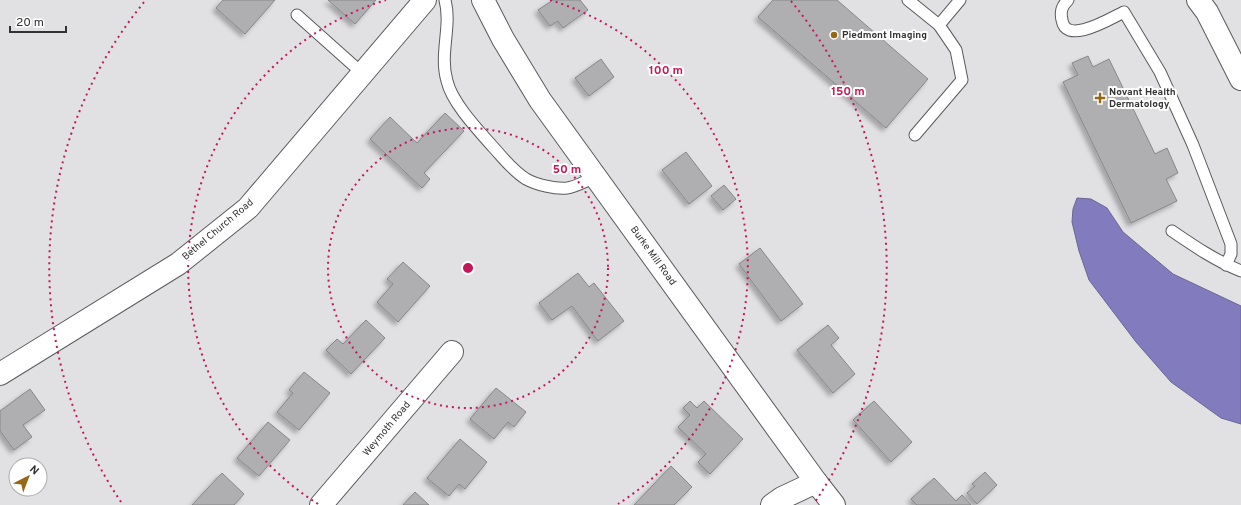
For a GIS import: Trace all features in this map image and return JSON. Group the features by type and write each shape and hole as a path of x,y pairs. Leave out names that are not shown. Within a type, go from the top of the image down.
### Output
{"street":[{"name":"Bethel Church Road","path":"0,374 178,264 248,208 424,0"},
{"name":"Burke Mill Road","path":"483,0 502,39 540,100 834,505"},
{"path":"1198,0 1207,12 1241,79"},
{"name":"Weymoth Road","path":"321,505 452,352"},
{"path":"772,505 782,498 816,482"}],"lane":[{"path":"445,0 448,11 444,64 447,82 454,97 478,132 511,168 526,179 545,186 568,188 596,177"},
{"path":"908,0 939,25 956,50 962,80 915,135"},
{"path":"939,25 960,0"},
{"path":"1068,0 1062,6 1060,14 1062,23 1067,29 1077,32 1090,29 1124,12 1156,65 1193,145 1231,244 1232,254 1226,265"},
{"path":"297,15 362,73"},
{"path":"1172,231 1226,265 1241,271"}],"shaded area":[{"path":"1077,198 1091,199 1107,208 1123,232 1173,274 1241,306 1241,424 1221,418 1171,382 1136,342 1089,280 1079,251 1072,222 1073,209"}],"building":[{"path":"223,0 275,0 245,34 216,8"},
{"path":"328,0 376,0 355,24"},
{"path":"553,0 580,0 588,10 563,28 558,21 550,26 538,10"},
{"path":"773,0 837,0 928,79 886,128 758,17"},
{"path":"1088,56 1093,67 1109,59 1155,154 1167,148 1178,173 1166,179 1177,201 1131,223 1063,82 1078,75 1072,63"},
{"path":"601,59 614,77 589,96 575,78"},
{"path":"445,113 464,131 424,173 430,179 422,188 370,139 390,117 417,143"},
{"path":"686,152 712,186 689,204 662,170"},
{"path":"724,185 736,199 723,210 711,196"},
{"path":"760,248 803,304 781,321 739,264"},
{"path":"403,262 430,286 398,322 377,302 393,284 387,279"},
{"path":"578,273 589,287 594,283 624,321 598,341 572,306 552,320 539,303"},
{"path":"366,320 385,338 351,374 326,350 337,339 343,344"},
{"path":"828,325 839,338 831,345 855,374 833,393 797,350"},
{"path":"304,372 330,393 299,430 277,412 293,393 289,390"},
{"path":"496,388 526,412 514,427 508,422 494,439 470,419"},
{"path":"30,389 45,410 23,425 32,437 14,450 0,431 0,411"},
{"path":"690,401 697,408 704,401 743,439 710,474 698,462 706,454 678,427 690,415 683,408"},
{"path":"874,401 912,442 891,462 853,420"},
{"path":"268,422 290,440 259,476 237,458"},
{"path":"460,439 487,462 465,489 459,484 449,496 427,478"},
{"path":"671,466 692,487 674,505 634,505"},
{"path":"985,472 997,485 977,504 967,493 975,486 972,484"},
{"path":"222,473 244,494 234,505 192,505"},
{"path":"934,478 956,501 962,495 971,505 917,505 911,499"},
{"path":"415,492 429,505 403,505"}],"place":[{"name":"Piedmont Imaging","path":"834,35"},
{"name":"Novant Health Dermatology","path":"1100,98"}]}
